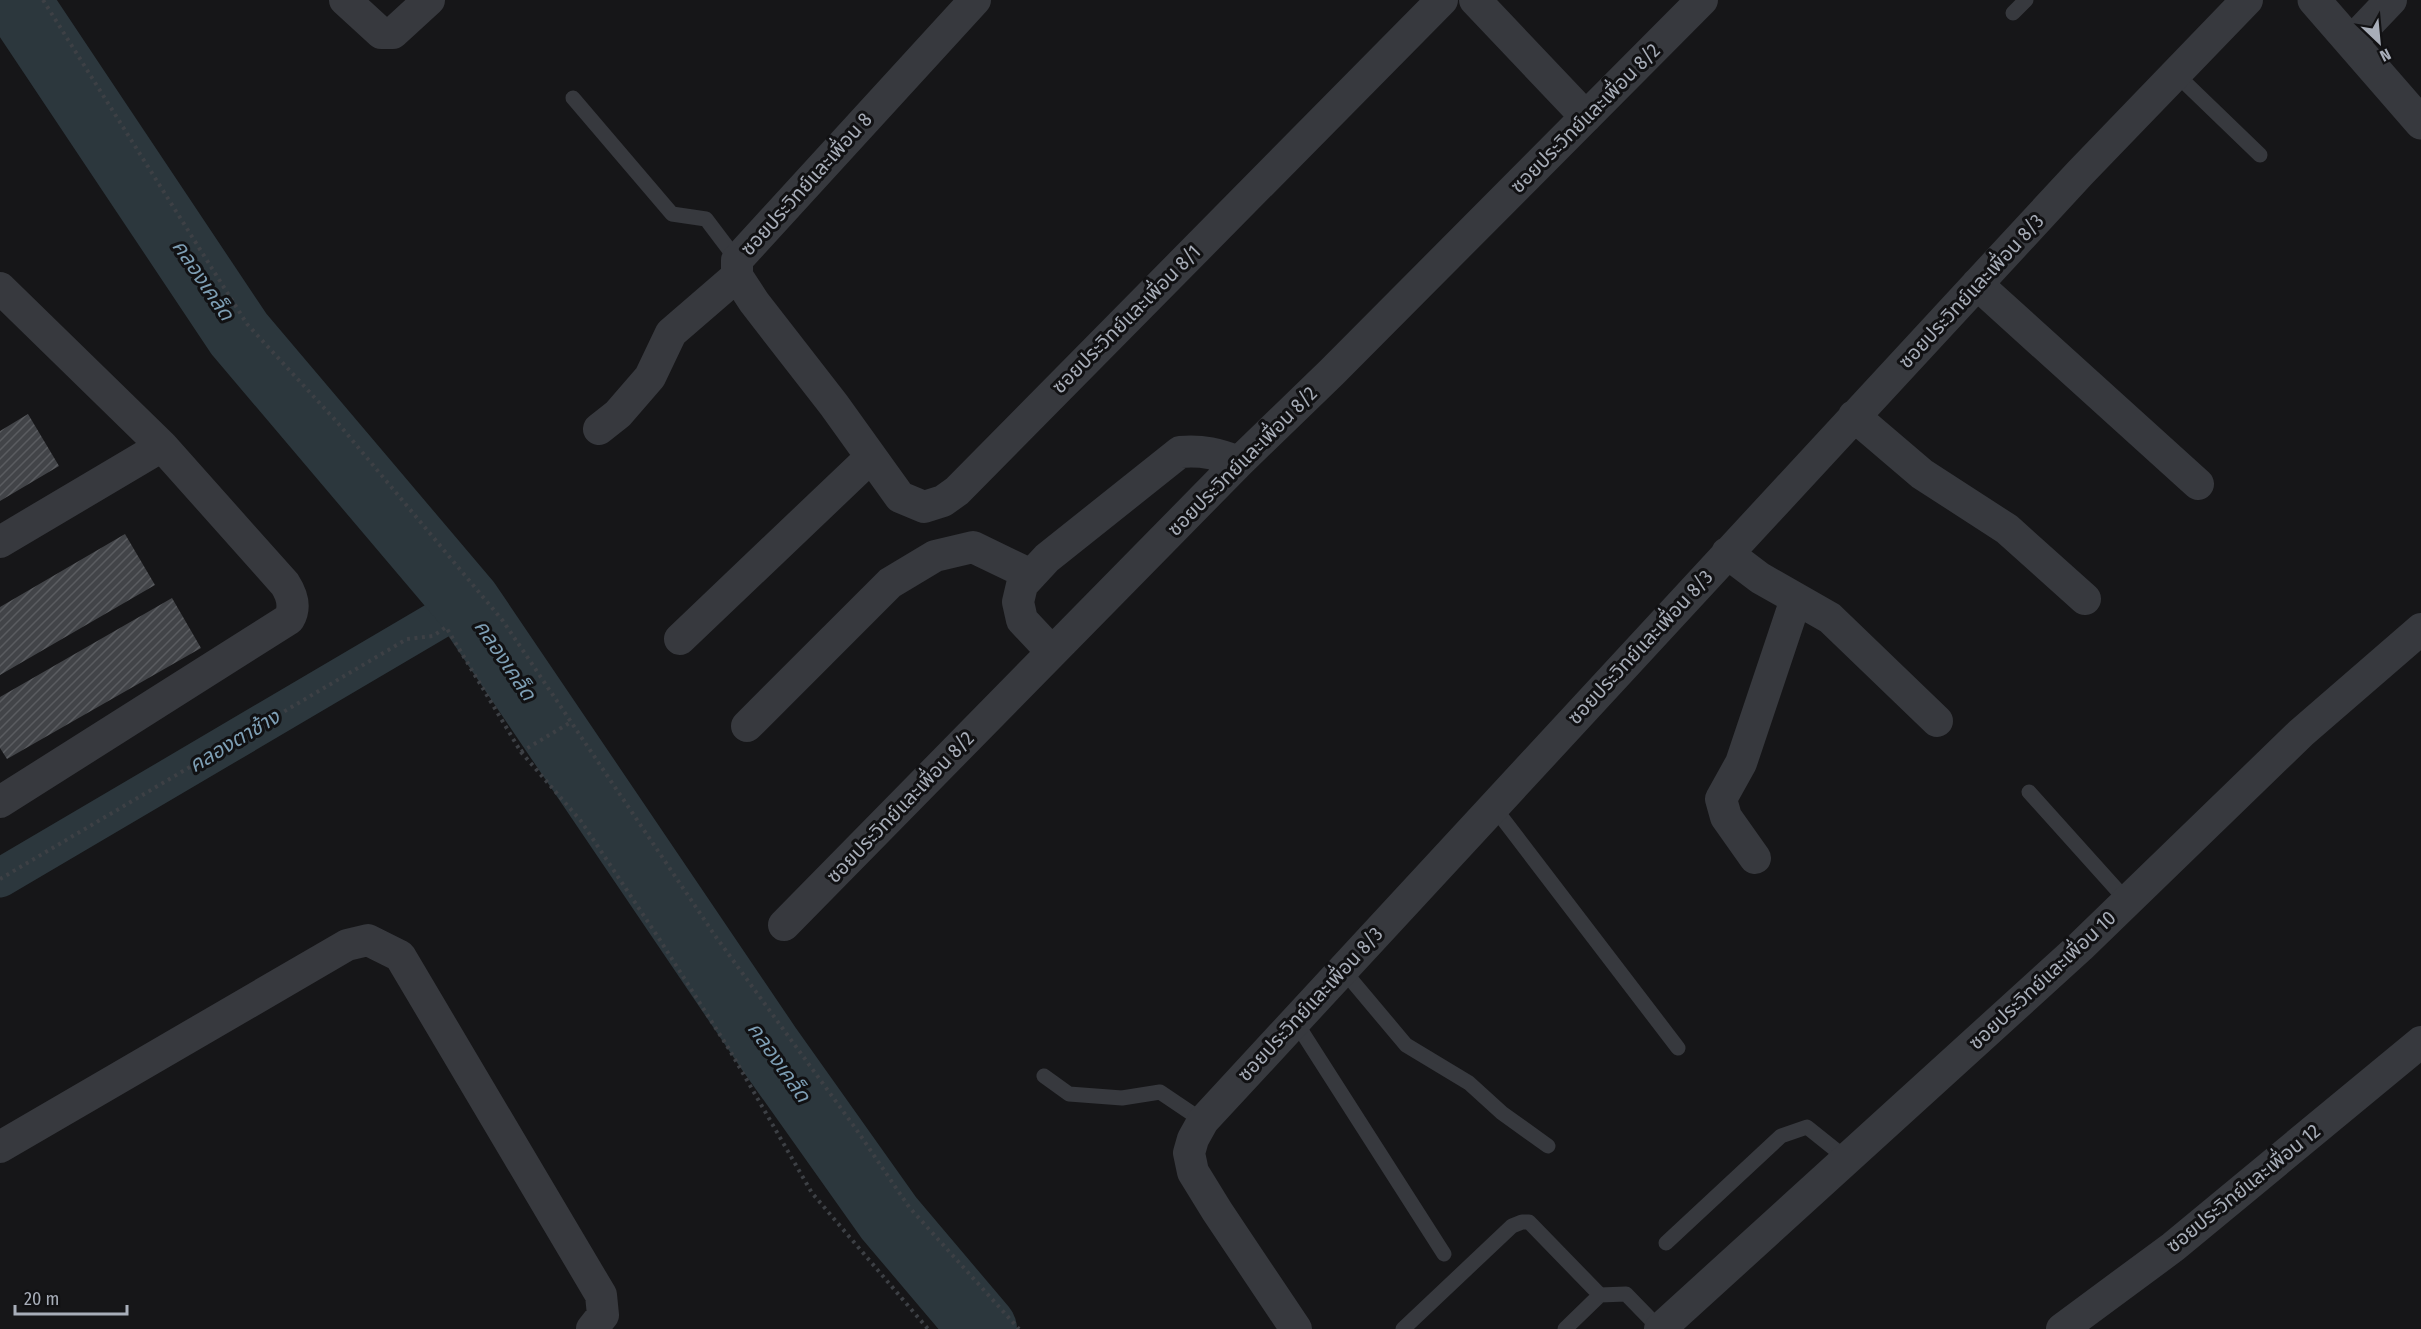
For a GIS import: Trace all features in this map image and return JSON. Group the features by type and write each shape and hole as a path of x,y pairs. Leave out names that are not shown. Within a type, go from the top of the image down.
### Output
{"street":[{"path":"345,0 381,33 393,33 429,0"},
{"name":"ซอยประวิทย์และเพื่อน 8","path":"815,380 754,302 737,268 975,0"},
{"name":"ซอยประวิทย์และเพื่อน 8/1","path":"815,380 900,497 924,507 943,501 957,491 1442,0"},
{"path":"1475,0 1586,117"},
{"name":"ซอยประวิทย์และเพื่อน 8/2","path":"784,926 1239,462 1332,372 1702,0"},
{"name":"ซอยประวิทย์และเพื่อน 8/3","path":"1296,1329 1193,1172 1189,1153 1193,1139 1203,1121 1854,416 2175,73 2247,0"},
{"path":"2314,0 2421,123"},
{"path":"2351,42 2391,0"},
{"path":"599,429 618,414 650,377 671,333 737,268"},
{"path":"1977,284 2198,484"},
{"path":"0,288 162,446 285,585 292,596 292,614 289,619 0,802"},
{"path":"1854,416 1922,474 2007,529 2085,599"},
{"path":"0,542 162,446"},
{"path":"1052,652 1022,620 1018,603 1022,585 1047,558 1180,452 1199,450 1212,452 1239,462"},
{"path":"680,639 871,457"},
{"path":"747,726 890,583 935,556 973,547 1031,575"},
{"path":"1727,554 1760,578 1830,618 1937,721"},
{"path":"1755,858 1726,818 1721,799 1740,763 1796,599"},
{"name":"ซอยประวิทย์และเพื่อน 10","path":"1660,1329 2080,947 2301,733 2421,629"},
{"path":"0,1147 347,945 368,940 400,956 602,1295 603,1315 592,1329"},
{"name":"ซอยประวิทย์และเพื่อน 12","path":"2062,1329 2173,1247 2421,1042"}],"lane":[{"path":"2013,13 2026,0"},
{"path":"2175,73 2260,155"},
{"path":"573,98 672,214 706,219 737,268"},
{"path":"2029,792 2127,901"},
{"path":"1493,806 1678,1048"},
{"path":"1343,970 1406,1045 1469,1083 1502,1113 1548,1146"},
{"path":"1295,1021 1444,1254"},
{"path":"1044,1076 1070,1094 1122,1098 1160,1092 1203,1121"},
{"path":"1666,1242 1781,1136 1807,1127 1847,1159"},
{"path":"1403,1329 1512,1226 1522,1222 1529,1222 1600,1295"},
{"path":"1565,1329 1600,1295 1626,1294 1660,1329"}],"path":[{"path":"43,0 247,324 337,422 504,621 716,937 909,1207 1019,1329"},
{"path":"0,879 407,639 433,636 446,627 521,752 581,821 645,918 729,1049 812,1192 928,1329"},
{"path":"521,752 571,722"}],"building":[{"path":"28,414 59,466 0,501 0,431"},
{"path":"125,534 155,585 0,675 0,607"},
{"path":"172,598 201,648 7,759 0,748 0,697"}],"waterway":[{"name":"คลองเคล็ด","path":"16,0 239,334 467,603 769,1049 889,1218 983,1329"},
{"name":"คลองตาช้าง","path":"0,878 467,603"}]}
